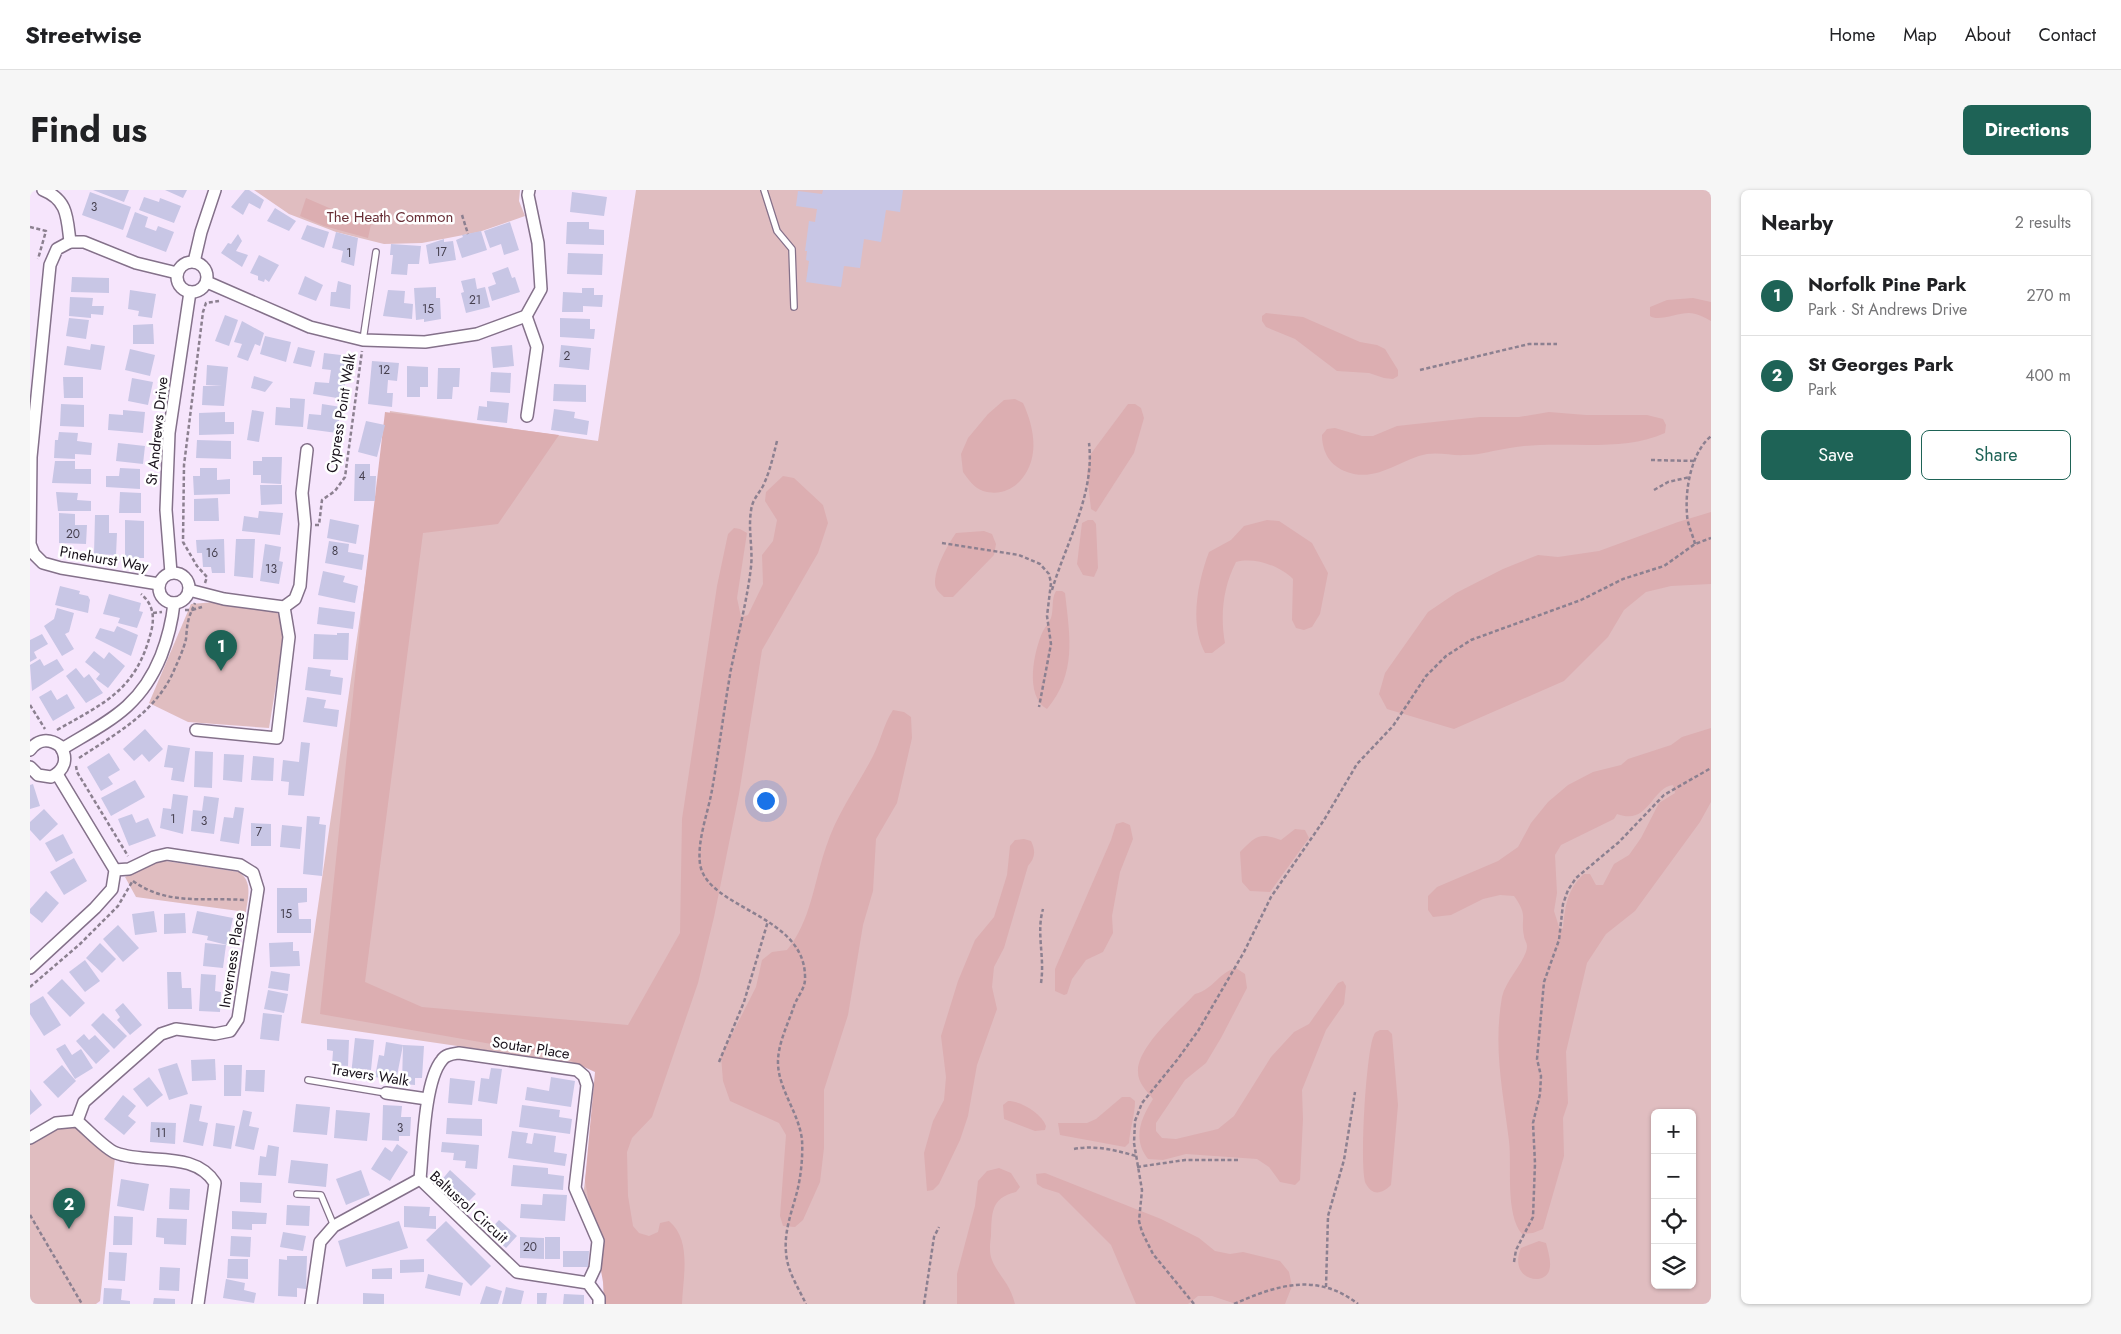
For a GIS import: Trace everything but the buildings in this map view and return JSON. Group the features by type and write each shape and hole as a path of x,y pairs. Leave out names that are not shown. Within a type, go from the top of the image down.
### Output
{"street":[{"path":"43,190 54,194 65,210 70,242 84,242 136,263 177,273"},
{"path":"194,262 201,232 215,190"},
{"path":"207,282 310,327 363,340 425,342 477,334 526,316 541,289 541,264 528,194 529,190"},
{"name":"Pinehurst Way","path":"70,242 57,249 50,265 31,457 30,544 34,554 43,562 61,568 159,584"},
{"path":"194,262 199,263 207,271 207,282 200,290 190,292 180,287 177,273 183,265 194,262"},
{"name":"St Andrews Drive","path":"171,573 166,510 169,433 190,292"},
{"path":"526,316 537,347 527,416"},
{"path":"173,607 160,596 159,584 165,576 171,573 176,573 186,578 194,591 224,599 284,607 295,599 300,586 305,524 302,493 307,450"},
{"path":"173,607 194,591"},
{"path":"66,747 114,717 135,700 152,679 172,627 173,607"},
{"path":"196,730 277,738 289,637 284,607"},
{"path":"32,742 49,740 66,747"},
{"path":"30,767 38,775 44,777 57,774 65,762 66,747"},
{"path":"30,968 95,908 112,889 115,870 57,774"},
{"name":"Inverness Place","path":"77,1121 84,1102 161,1034 176,1029 215,1034 230,1031 238,1019 258,889 253,873 240,865 167,854 154,857 132,868 115,870"},
{"name":"Soutar Place","path":"420,1179 427,1099 440,1061 446,1055 459,1053 577,1070 584,1076 587,1085 575,1188 598,1241 595,1268 588,1283"},
{"name":"Travers Walk","path":"386,1093 427,1099"},
{"path":"30,1138 56,1123 77,1121 115,1153 196,1165 208,1172 215,1183 198,1304"},
{"name":"Baltusrol Circuit","path":"311,1304 320,1242 334,1226 420,1179 517,1272 588,1283"},
{"path":"588,1283 599,1298 599,1304"}],"lane":[{"path":"764,190 777,231 792,249 794,307"},
{"path":"363,340 376,252"},
{"name":"Travers Walk","path":"308,1080 386,1093"},
{"path":"297,1194 321,1195 334,1226"}],"path":[{"path":"462,215 468,234"},
{"path":"30,987 80,944 118,906 133,881 130,860 77,772 76,764 79,758 137,719 159,698 175,670 186,640 185,625 192,610 194,591 207,577 197,566 183,542 184,466 206,303 219,300 224,302"},
{"name":"Cypress Point Walk","path":"305,524 319,525 322,500 335,491 345,477 363,340"},
{"path":"1420,370 1529,344 1556,344"},
{"path":"353,350 362,352"},
{"path":"1696,544 1687,516 1690,477 1704,442 1711,436"},
{"path":"777,441 772,463 762,488 755,497 751,511 751,566 700,846 700,865 705,879 714,889 768,921 782,932 796,949 806,975 804,989 781,1040 778,1062 780,1079 794,1112 802,1140 798,1189 786,1234 786,1251 789,1269 806,1304"},
{"path":"1050,596 1078,519 1089,467 1089,443"},
{"path":"1651,460 1696,461"},
{"path":"1654,490 1668,482 1690,477"},
{"path":"1194,1304 1154,1254 1142,1232 1139,1220 1142,1190 1137,1167 1135,1121 1142,1103 1177,1060 1198,1030 1244,952 1271,897 1324,820 1357,764 1393,726 1426,676 1446,656 1471,640 1581,600 1623,579 1664,566 1696,544 1711,538"},
{"path":"942,543 1005,552 1030,558 1040,564 1049,574 1051,583 1047,616 1051,644 1039,707"},
{"path":"30,704 45,729 55,731 115,695 131,679 146,654 153,626 153,613 149,600 141,594 132,591"},
{"path":"153,613 173,607 192,610 203,607 211,608"},
{"path":"59,729 66,747 79,758"},
{"path":"1514,1262 1516,1250 1533,1217 1535,1164 1533,1123 1540,1094 1541,1076 1537,1059 1544,982 1560,940 1563,904 1568,890 1576,878 1619,842 1664,796 1711,768"},
{"path":"133,881 153,894 169,898 244,900"},
{"path":"1041,982 1043,954 1039,922 1043,908"},
{"path":"718,1062 744,1002 768,921"},
{"path":"1326,1286 1328,1216 1344,1160 1355,1092"},
{"path":"1074,1149 1088,1147 1136,1156"},
{"path":"1137,1167 1185,1160 1238,1160"},
{"path":"30,1215 82,1304"},
{"path":"924,1304 934,1237 939,1227"},
{"path":"1234,1304 1284,1287 1310,1283 1326,1286 1358,1304"}],"green space":[{"name":"The Heath Common","path":"254,190 520,190 519,201 525,216 479,232 422,243 384,244 336,232 289,214"},
{"path":"636,190 1711,190 1711,1304 611,1304 583,1196 600,1067 301,1023 390,411 598,441"},
{"path":"215,602 275,610 281,618 285,630 269,728 188,722 149,703 191,604"},
{"path":"159,860 239,872 248,885 246,912 136,897 125,877"},
{"path":"60,1124 73,1124 115,1157 100,1301 96,1304 30,1304 30,1143"}],"shaded area":[{"path":"306,198 343,214 372,220 368,238 324,226 300,216"},
{"path":"1693,298 1711,302 1711,321 1692,313 1658,318 1650,316 1650,307 1667,300"},
{"path":"1266,313 1303,317 1360,342 1377,345 1385,349 1398,370 1398,376 1393,379 1369,373 1337,371 1295,339 1266,327 1262,321 1262,316"},
{"path":"1015,399 1023,403 1031,427 1033,452 1028,470 1017,484 1009,489 992,493 980,490 974,486 963,472 961,454 968,438 988,414 1004,400"},
{"path":"1128,404 1135,404 1141,408 1144,418 1134,453 1096,512 1091,509 1087,474 1090,455"},
{"path":"385,412 559,435 498,524 423,533 365,982 422,1007 628,1025 680,933 682,819 717,586 728,534 734,528 747,533 737,598 741,617 748,615 763,584 762,555 773,541 777,520 765,501 766,492 783,476 794,478 823,505 828,523 818,553 762,650 739,794 714,917 698,983 652,1117 632,1138 627,1152 628,1196 633,1226 639,1233 649,1236 658,1232 660,1223 669,1221 681,1238 684,1260 682,1304 604,1304 603,1282 585,1181 595,1072 560,1056 320,1014 363,599"},
{"path":"1549,412 1586,415 1647,415 1663,419 1666,425 1665,433 1647,439 1609,445 1529,446 1471,455 1427,454 1368,475 1347,472 1336,466 1325,453 1322,441 1322,435 1327,429 1335,428 1362,436 1373,436 1397,426 1480,417 1519,417"},
{"path":"1711,512 1711,584 1671,586 1646,592 1624,610 1608,637 1564,681 1454,729 1387,709 1379,694 1385,673 1428,612 1456,593 1503,569 1538,555 1558,557 1599,551"},
{"path":"1093,520 1096,524 1098,568 1094,577 1083,575 1077,564 1082,523"},
{"path":"1267,520 1279,521 1312,543 1328,573 1320,614 1312,627 1304,630 1296,628 1292,620 1293,579 1288,574 1267,564 1251,561 1236,562 1225,591 1223,622 1225,643 1212,653 1205,653 1200,642 1196,616 1201,576 1209,552 1231,540 1244,526"},
{"path":"984,531 992,534 996,544 994,555 953,597 944,597 937,589 935,582 938,567 949,544 956,533"},
{"path":"1056,591 1065,593 1069,625 1069,654 1063,682 1047,709 1040,703 1035,694 1033,672 1040,639 1051,618"},
{"path":"893,710 904,712 911,717 912,738 897,803 876,839 873,891 863,925 848,1015 824,1090 824,1148 820,1182 803,1220 795,1227 783,1226 780,1216 786,1135 779,1123 730,1101 723,1081 721,1056 756,987 762,960 772,952 787,950 802,927 822,860 841,811 873,756"},
{"path":"1711,728 1711,802 1700,822 1635,911 1606,934 1587,963 1566,1052 1568,1103 1563,1118 1564,1156 1543,1229 1533,1233 1522,1234 1513,1215 1511,1202 1510,1151 1500,1069 1498,1034 1504,990 1526,951 1523,913 1514,896 1500,895 1483,899 1451,915 1433,917 1428,910 1428,896 1437,887 1498,861 1518,847 1531,823 1548,802 1568,785 1593,772 1621,765 1628,759 1671,745 1682,737","holes":["1673,785 1675,793 1659,803 1641,838 1629,855 1614,864 1603,885 1596,885 1590,874 1584,874 1578,880 1570,892 1563,928 1560,930 1554,911 1557,893 1555,855 1561,845 1614,819 1617,814 1636,815 1643,811 1659,792 1666,788"]},
{"path":"1123,822 1130,825 1133,839 1120,872 1112,916 1113,933 1103,952 1086,960 1072,979 1067,994 1064,995 1055,991 1055,969 1111,840 1116,824"},
{"path":"1295,829 1305,830 1309,838 1270,892 1250,891 1242,882 1240,852 1258,837 1268,836 1281,840"},
{"path":"1024,839 1031,841 1034,854 1028,866 1004,948 994,967 992,987 997,1009 977,1065 968,1116 960,1140 939,1184 933,1190 927,1191 924,1153 933,1121 944,1100 946,1077 941,1036 958,981 975,940 994,917 1007,875 1010,846 1015,840"},
{"path":"1236,968 1245,974 1247,988 1206,1063 1185,1080 1156,1123 1156,1131 1162,1138 1176,1139 1218,1129 1234,1116 1271,1057 1294,1032 1309,1024 1338,983 1343,981 1346,986 1344,1004 1326,1030 1302,1090 1303,1119 1300,1180 1295,1185 1280,1182 1269,1167 1257,1159 1186,1154 1163,1160 1148,1159 1140,1144 1139,1136 1142,1121 1153,1099 1138,1076 1139,1062 1144,1052 1160,1030 1195,994 1207,989 1225,973"},
{"path":"1380,1030 1388,1030 1392,1034 1398,1105 1391,1185 1381,1192 1375,1192 1366,1184 1363,1135 1368,1063 1375,1033"},
{"path":"1122,1097 1130,1097 1135,1101 1129,1143 1125,1147 1060,1135 1058,1123 1087,1123 1096,1119"},
{"path":"1008,1101 1019,1103 1035,1112 1046,1126 1045,1130 1035,1131 1004,1119 1003,1105"},
{"path":"999,1168 1011,1173 1020,1187 1016,1192 1001,1198 994,1208 990,1254 1013,1296 1015,1304 957,1304 957,1274 975,1206 978,1181 987,1171"},
{"path":"1045,1173 1161,1219 1199,1238 1215,1251 1230,1254 1243,1252 1280,1261 1289,1272 1292,1286 1285,1304 1236,1304 1212,1296 1198,1296 1188,1304 1136,1304 1111,1245 1059,1193 1037,1184 1036,1174"},
{"path":"1539,1241 1546,1243 1550,1268 1546,1276 1534,1279 1523,1273 1519,1267 1518,1259 1521,1248"}],"place":[{"name":"Norfolk Pine Park","path":"221,671"},
{"name":"St Georges Park","path":"69,1229"}]}
